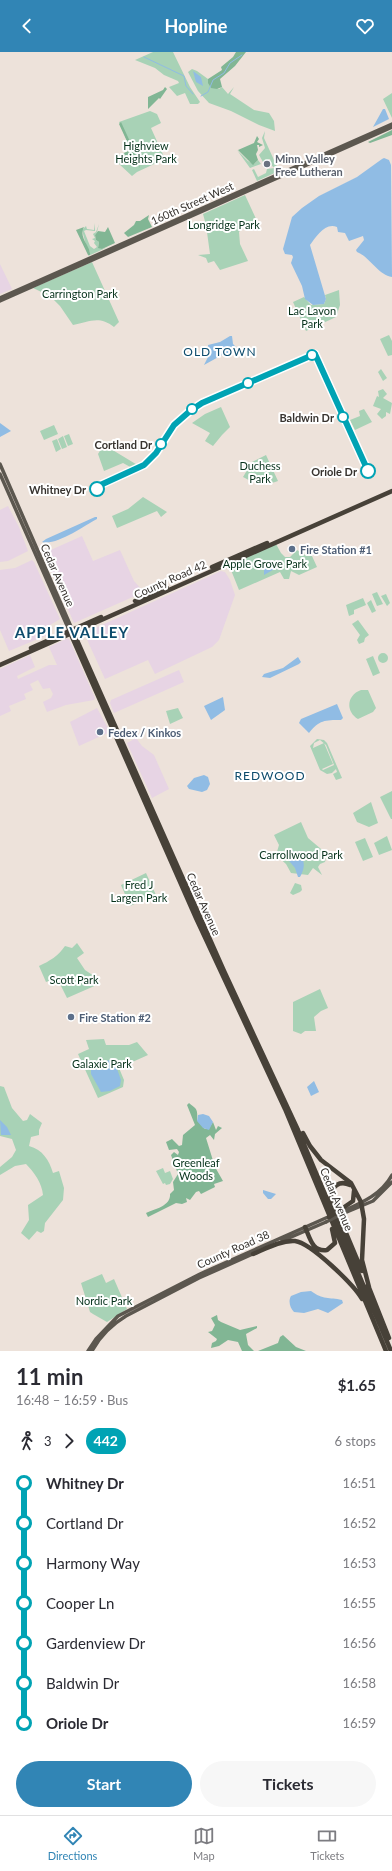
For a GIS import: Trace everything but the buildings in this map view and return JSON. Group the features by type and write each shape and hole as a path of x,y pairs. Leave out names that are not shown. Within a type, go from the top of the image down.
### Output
{"highway":[{"name":"County Road 42","path":"0,665 71,631 392,487"},
{"name":"County Road 42","path":"0,662 392,491"},
{"name":"Cedar Avenue","path":"71,631 174,867 191,898 242,1014 279,1087 391,1351"},
{"name":"Cedar Avenue","path":"71,631 285,1109 386,1351"},
{"path":"279,1087 314,1152 328,1166 351,1183 362,1204 364,1229 362,1260 369,1286"},
{"path":"326,1219 341,1212 352,1203 355,1197 352,1188 345,1183 338,1184 334,1187 331,1197 369,1286 392,1347"},
{"path":"305,1229 314,1247 318,1249 327,1250 335,1243 335,1237 322,1197"},
{"path":"305,1229 316,1253"},
{"path":"253,1254 292,1241 301,1243 316,1253 354,1288 375,1324"}],"main road":[{"name":"160th Street West","path":"0,298 392,124"},
{"name":"160th Street West","path":"0,301 392,127"},
{"name":"Cedar Avenue","path":"0,464 4,479 71,631"},
{"path":"0,472 4,479"},
{"name":"Cedar Avenue","path":"4,479 14,496 71,631"},
{"path":"362,1204 378,1192 387,1183 392,1175"},
{"path":"341,1212 362,1204 381,1194 392,1182"},
{"name":"County Road 38","path":"92,1351 102,1336 117,1322 176,1290 326,1219"},
{"name":"County Road 38","path":"88,1351 96,1339 118,1316 200,1274 305,1229"}],"shaded area":[{"path":"0,264 12,289 0,294"},
{"path":"8,506 19,527 28,551 8,561 0,562 0,510"},
{"path":"82,536 93,561 120,550 134,581 144,592 74,623 44,553"},
{"path":"32,560 60,619 50,625 52,630 50,634 9,651 0,630 0,570 15,568"},
{"path":"221,571 225,572 230,580 235,595 219,640 212,647 155,674 148,660 105,679 84,633"},
{"path":"69,639 95,698 94,700 66,705 47,712 43,702 51,698 53,694 50,688 43,689 38,680 30,684 33,690 24,694 26,699 9,706 11,711 0,716 0,669 30,655 35,667 17,676 18,679 49,665 57,665 49,647"},
{"path":"179,670 184,682 114,713 110,703 111,700"},
{"path":"97,708 110,732 79,746 70,722"},
{"path":"136,738 142,746 154,755 169,789 152,798 127,743"}],"green space":[{"path":"153,52 173,52 190,87 200,102 198,104 190,104 185,93 177,96 169,87 179,83 178,81 164,75 155,68 135,60"},
{"path":"236,52 246,52 235,66 220,79 222,87 217,89 211,88 208,83 208,79 222,70 221,67 233,57"},
{"path":"192,69 208,79 210,86 219,89 222,87 228,94 234,87 230,94 254,110 269,113 274,121 275,131 231,111 209,103 198,91 188,72"},
{"path":"165,87 167,89 160,99 159,98 148,109 148,97 163,90"},
{"path":"392,93 392,118 383,99"},
{"name":"Highview Heights Park","path":"150,111 157,114 161,123 151,128 165,159 137,172 132,176 118,163 115,157 131,150 119,122"},
{"path":"121,122 140,168 132,155 116,159 115,157 131,150 119,124"},
{"path":"392,130 392,135 370,143 368,142"},
{"path":"265,131 264,138 279,171 257,181 252,170 254,169 258,177 266,173 267,169 275,168 272,166 270,159 263,162 259,155 265,148 262,138"},
{"path":"257,136 259,139 257,142 263,145 259,147 259,145 257,145 258,150 256,154 258,160 253,165 238,150 254,143"},
{"path":"237,150 248,161 254,164 258,160 261,164 250,168"},
{"name":"Longridge Park","path":"245,195 257,221 244,226 239,232 240,244 248,261 220,270 214,261 208,263 206,258 198,255 210,254 203,214"},
{"path":"149,215 148,219 152,227 128,237 124,233 134,225 136,221 140,221"},
{"path":"95,223 95,231 84,231 90,246 94,249 97,247 94,243 95,241 92,239 95,238 93,234 96,232 99,224 95,235 96,240 99,242 98,247 102,249 108,247 88,256 90,252 86,245 82,230 86,226 87,229 94,230"},
{"path":"84,227 83,235 89,248 90,255 88,255 76,230"},
{"path":"108,227 115,243 102,249 98,248 99,242 96,240 95,235 98,231 105,232"},
{"name":"Carrington Park","path":"92,262 119,322 114,327 109,323 99,320 73,325 60,306 50,296 33,288"},
{"name":"Lac Lavon Park","path":"339,290 340,305 336,317 306,331 293,302 304,297 311,305 324,304 326,299 325,295"},
{"path":"389,335 392,341 392,355 388,356 380,339"},
{"path":"381,369 387,378 383,381 378,372"},
{"path":"383,389 387,394 383,398 392,403 390,414 386,412 386,416 382,419 377,414 381,409 373,406 377,396 379,397 378,391"},
{"path":"221,407 230,427 213,446 205,441 210,433 192,423 205,414"},
{"path":"364,409 372,422 355,430 350,420 360,416 359,411"},
{"path":"54,425 58,434 44,440 40,431"},
{"path":"69,434 73,444 68,446 64,436"},
{"path":"63,436 67,447 62,449 58,439"},
{"path":"57,439 61,449 56,452 52,441"},
{"path":"106,446 139,466 134,469 123,463 104,471 98,454 101,449"},
{"name":"Duchess Park","path":"266,455 278,481 260,484 243,477 252,462"},
{"path":"143,497 167,512 161,517 157,511 117,528 112,516 128,509"},
{"name":"Apple Grove Park","path":"276,544 285,557 290,557 297,550 307,556 312,556 317,567 299,575 291,571 289,579 284,579 280,572 239,590 229,565"},
{"path":"377,592 383,604 377,606 372,594"},
{"path":"386,594 390,603 387,606 381,596"},
{"path":"363,598 366,605 354,610 354,614 349,616 346,605"},
{"path":"371,600 376,611 372,613 367,603"},
{"path":"358,620 369,635 365,638 364,642 359,644 357,640 360,635 352,624"},
{"path":"381,653 385,653 387,654 387,662 381,663 378,660 378,656"},
{"path":"373,656 380,673 373,676 366,659"},
{"path":"368,690 376,708 373,712 358,719 351,712 349,703 350,699 356,692"},
{"path":"178,708 183,718 170,724 166,711"},
{"path":"317,739 324,740 327,743 342,778 336,780 333,774 337,772 336,769 332,773 327,774 320,770 310,746","holes":["320,740 324,743 313,748 314,743","324,744 326,745 334,765 323,770 322,769 333,764"]},
{"path":"392,791 392,819 391,819 380,797"},
{"path":"371,802 378,823 369,827 357,822 353,813"},
{"name":"Carrollwood Park","path":"301,822 308,838 327,854 325,862 320,864 318,867 322,875 313,868 308,875 291,873 286,864 276,855 279,845 274,835"},
{"path":"387,836 392,850 379,855 374,843"},
{"path":"365,838 373,857 363,861 355,842"},
{"name":"Fred J Largen Park","path":"146,873 156,895 130,906 121,885"},
{"path":"295,883 301,885 302,890 293,895 290,893"},
{"name":"Scott Park","path":"77,943 84,953 77,958 85,970 97,978 99,984 67,998 57,978 46,982 39,966 54,958 65,946 72,948"},
{"path":"320,989 328,1008 321,1011 314,1017 316,1031 305,1031 301,1034 293,1031 293,1002"},
{"name":"Galaxie Park","path":"104,1039 106,1045 129,1045 137,1042 148,1055 119,1068 124,1080 123,1087 98,1098 78,1054 89,1049 86,1040"},
{"path":"0,1086 4,1087 12,1108 23,1121 27,1120 30,1114 42,1123 39,1130 39,1135 31,1137 29,1146 38,1150 45,1156 53,1173 59,1171 64,1188 63,1200 45,1223 44,1231 41,1233 37,1231 29,1240 21,1233 29,1220 28,1205 43,1195 37,1178 26,1164 15,1166 0,1175 0,1167 12,1157 16,1150 12,1139 0,1136"},
{"name":"Greenleaf Woods","path":"189,1103 196,1109 197,1120 205,1129 209,1128 213,1122 216,1130 218,1126 222,1128 215,1134 214,1140 210,1135 206,1138 215,1167 223,1181 214,1184 215,1187 201,1194 199,1191 196,1192 190,1200 186,1198 187,1202 182,1204 176,1203 148,1217 146,1213 165,1204 170,1198 170,1194 174,1190 173,1182 178,1174 171,1155 174,1152 178,1155 179,1152 177,1149 169,1150 166,1142 172,1139 179,1146 182,1145 183,1135 195,1125 187,1105"},
{"path":"163,1168 165,1173 170,1171 173,1179 170,1184 163,1184 156,1171"},
{"name":"Nordic Park","path":"102,1274 106,1283 114,1279 127,1309 107,1322 90,1312 81,1283"},
{"path":"217,1315 218,1320 221,1322 240,1330 257,1326 257,1328 246,1334 248,1345 254,1351 242,1351 238,1342 228,1340 219,1346 211,1348 212,1343 217,1339 208,1332 212,1331 215,1325 211,1318"},
{"path":"283,1335 296,1347 306,1351 258,1351 278,1343 280,1337"}],"water":[{"path":"193,71 201,77 203,86 196,82"},
{"path":"383,109 385,109 389,119 373,127"},
{"path":"384,158 389,160 391,165 392,277 382,273 362,254 357,252 356,250 364,240 363,236 349,241 345,233 338,232 337,227 333,226 325,228 310,245 326,299 324,304 313,305 305,299 302,286 291,263 293,257 292,255 285,254 283,249 292,217 319,196 357,177"},
{"path":"232,336 233,344 238,349 237,351 222,355 204,365 208,357 208,345 220,342"},
{"path":"0,423 11,431 0,437"},
{"path":"97,517 97,519 62,538 55,541 42,542 46,539"},
{"path":"264,560 273,563 278,567 264,575 264,567 261,561"},
{"path":"298,657 301,662 299,664 270,678 262,677 264,674 283,668"},
{"path":"223,697 225,710 211,720 204,706"},
{"path":"337,704 343,718 341,720 331,720 319,723 309,733 299,723 301,719"},
{"path":"204,775 208,777 210,784 207,790 202,792 189,789 187,786 194,778"},
{"path":"292,851 300,855 304,862 300,877 298,877 295,868 285,856 287,853"},
{"path":"109,1060 116,1066 121,1080 120,1086 110,1091 101,1092 91,1074 91,1068"},
{"path":"314,1081 319,1092 311,1096 307,1087"},
{"path":"203,1114 209,1116 213,1122 209,1130 203,1128 197,1121 198,1115"},
{"path":"0,1120 7,1127 11,1135 1,1135"},
{"path":"263,1190 276,1194 271,1199 268,1199 263,1193"},
{"path":"311,1291 323,1297 342,1300 343,1303 328,1313 318,1309 304,1313 294,1312 291,1309 290,1304 291,1296 301,1292"}],"waterway":[{"path":"201,96 208,92 213,80 224,73 230,63 242,55"},
{"path":"144,57 184,76 186,86 193,94"}],"bus line":[{"name":"442","path":"97,489 96,487 136,470 144,465 156,453 174,425 182,417 202,403 315,354 348,430 368,471"}],"place":[{"name":"Minn. Valley Free Lutheran","path":"267,164"},
{"name":"Baldwin Dr","path":"343,417"},
{"name":"Cortland Dr","path":"161,444"},
{"name":"Oriole Dr","path":"368,471"},
{"name":"Whitney Dr","path":"97,489"},
{"name":"Fire Station #1","path":"292,549"},
{"name":"Fedex / Kinkos","path":"100,732"},
{"name":"Fire Station #2","path":"71,1017"}],"district":[{"name":"OLD TOWN","path":"220,351"},
{"name":"APPLE VALLEY","path":"72,632"},
{"name":"REDWOOD","path":"270,775"}]}
